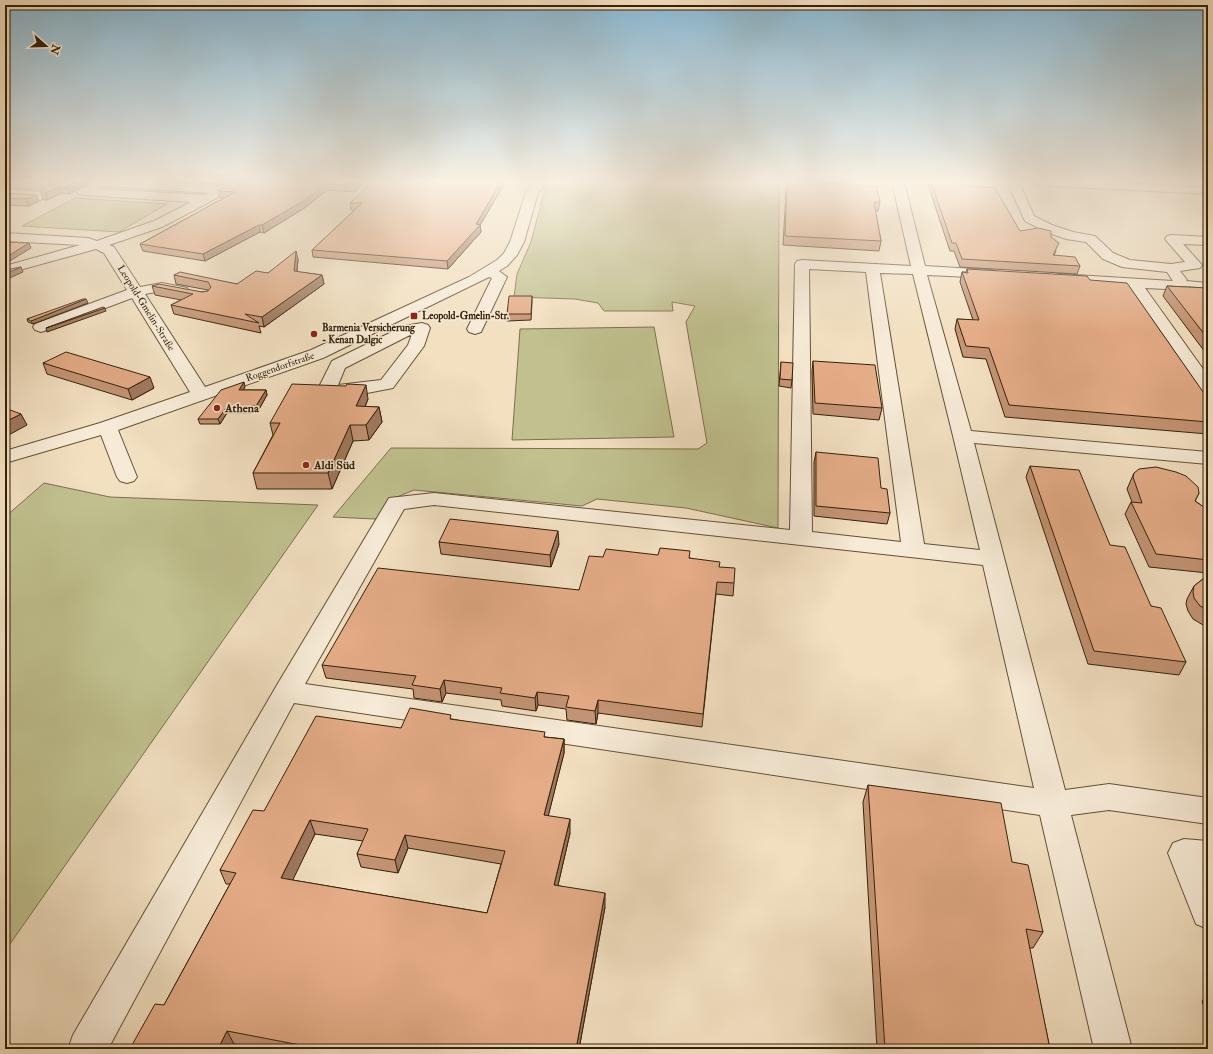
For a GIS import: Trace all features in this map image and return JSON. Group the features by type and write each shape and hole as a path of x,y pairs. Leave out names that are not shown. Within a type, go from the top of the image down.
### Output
{"street":[{"path":"5,270 97,245 137,231"},
{"name":"Roggendorfstraße","path":"5,457 107,427 317,354 341,344 433,301 489,272 510,255 519,231"},
{"path":"910,231 994,559 1113,1049"},
{"path":"1057,231 1071,236 1090,239 1108,256 1127,264 1171,268 1195,265 1172,239 1208,241"},
{"name":"Leopold-Gmelin-Straße","path":"5,237 88,242 109,250 201,395"},
{"path":"801,538 802,264 1007,275"},
{"path":"872,268 914,551"},
{"path":"1171,268 1184,286"},
{"path":"475,329 500,277 489,272"},
{"path":"1047,278 1208,287"},
{"path":"1135,283 1208,389"},
{"path":"41,327 136,292 162,287 198,294"},
{"path":"422,328 416,346 387,384 366,388 326,391 338,365 410,329 422,328"},
{"path":"107,427 127,477"},
{"path":"963,436 1208,458"},
{"path":"87,1049 287,692 397,503 434,499 994,559"},
{"path":"287,692 1054,804 1109,797 1208,811"},
{"path":"1208,856 1184,853 1208,913"}],"green space":[{"path":"534,231 779,231 778,528 686,508 597,499 582,506 414,490 397,497 375,519 333,517 391,448 698,449 707,443 686,322 695,306 672,302 673,311 604,311 598,303 575,299 514,297 517,274 531,242"},
{"path":"654,327 674,437 512,440 520,329"},
{"path":"44,483 110,497 318,505 5,951 5,517"}],"building":[{"path":"163,231 247,231 203,254 140,244"},
{"path":"332,231 474,231 447,261 312,250"},
{"path":"785,231 879,231 881,241 785,236"},
{"path":"948,231 1051,231 1051,237 1059,243 1053,255 1075,257 1080,266 962,259 956,243 952,243"},
{"path":"5,242 29,243 5,258"},
{"path":"296,251 294,271 322,275 262,317 245,314 259,323 171,305 193,294 152,286 159,284 202,292 208,291 211,287 208,282 174,275 180,272 237,284 256,271 268,273"},
{"path":"21,267 5,274 5,270"},
{"path":"967,269 1087,276 1090,280 1127,283 1208,399 1208,422 1009,405 989,348 966,346 957,319 979,320 962,272 968,273"},
{"path":"1167,286 1208,288 1208,339"},
{"path":"509,296 532,296 531,314 507,314"},
{"path":"86,299 31,321 27,319"},
{"path":"103,307 105,308 46,328"},
{"path":"66,352 150,377 128,389 43,363"},
{"path":"813,361 875,365 882,408 815,403"},
{"path":"781,362 793,363 792,380 780,379"},
{"path":"244,382 239,390 266,390 256,406 251,406 250,408 226,408 218,419 198,419 221,390"},
{"name":"Aldi Süd","path":"292,384 346,386 347,384 366,385 356,406 379,407 366,425 350,425 328,473 253,473 280,423 270,423"},
{"path":"5,408 21,414 5,422"},
{"path":"816,452 878,458 881,488 887,489 890,513 816,506"},
{"path":"1030,466 1079,470 1110,545 1125,547 1151,606 1161,608 1186,662 1094,651"},
{"path":"1156,467 1186,476 1198,487 1199,493 1195,501 1208,510 1208,560 1156,554 1131,502 1142,503 1133,477 1134,473 1139,469"},
{"path":"450,519 558,531 550,555 439,542"},
{"path":"660,548 690,551 689,558 720,562 719,567 735,568 734,583 717,582 703,714 598,700 595,711 566,707 569,696 537,692 535,698 500,693 502,688 444,680 440,689 412,685 416,676 322,665 378,568 579,590 589,556 603,557 606,549 658,555"},
{"path":"1208,575 1208,610 1200,606 1194,598 1193,592 1194,586"},
{"path":"410,708 451,715 450,719 545,732 544,737 564,739 544,815 570,819 554,885 605,893 576,1049 321,1049 227,1031 218,1049 145,1049 132,1045 155,1004 164,1005 236,873 220,870 253,810 264,811 316,716 401,728","holes":["310,820 368,829 357,854 395,860 405,835 505,851 487,913 281,878"]},
{"path":"868,785 1001,803 1012,862 1028,865 1043,932 1026,929 1050,1049 885,1049"}],"place":[{"name":"Leopold-Gmelin-Str.","path":"414,316"},
{"name":"Barmenia Versicherung - Kenan Dalgic","path":"314,334"},
{"name":"Athena","path":"217,408"},
{"name":"Aldi Süd","path":"306,465"}]}
